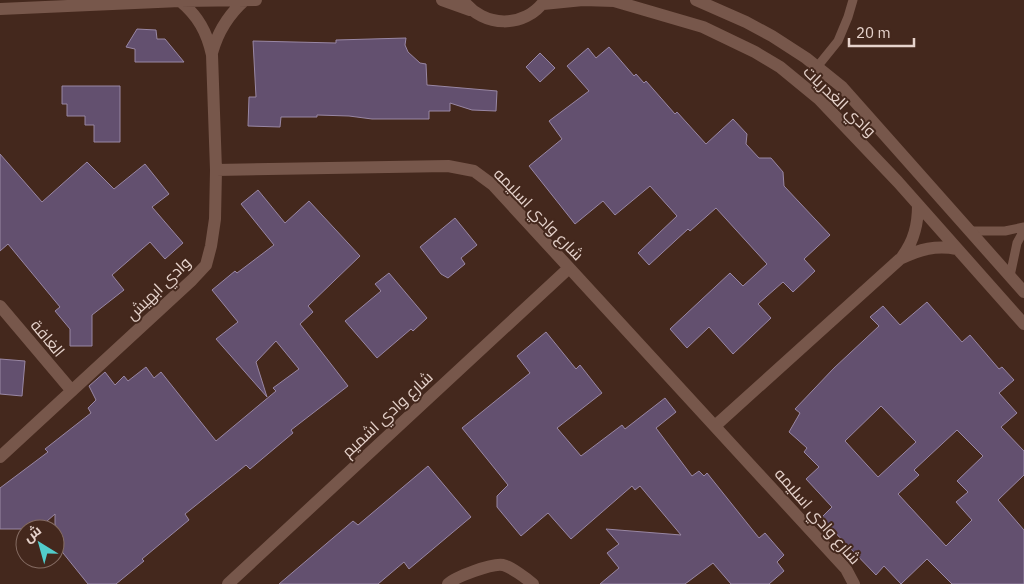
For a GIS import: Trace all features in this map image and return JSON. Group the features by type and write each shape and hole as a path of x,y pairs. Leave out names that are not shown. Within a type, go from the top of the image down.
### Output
{"street":[{"name":"وادي ابهيش","path":"212,55 220,30 245,0"},
{"path":"0,9 15,4 256,0"},
{"path":"442,0 471,10 491,20 502,22 524,18 534,12 544,2"},
{"path":"463,0 471,10"},
{"name":"وادي الغدريات","path":"696,0 772,36 806,58 842,87 1024,292"},
{"name":"وادي ابهيش","path":"0,457 206,265 215,219 216,170 212,55 207,36 198,19 180,1"},
{"name":"وادي الغدريات","path":"544,2 614,1 703,27 755,52 786,72 820,99 1024,324"},
{"name":"شارع وادي اسليمه","path":"216,170 448,166 474,172 493,185 846,569 854,584"},
{"path":"715,426 900,259 909,247 915,234 918,220 918,205"},
{"path":"900,259 913,252 927,248 957,249"},
{"name":"شارع وادي اشميم","path":"228,584 569,268"},
{"name":"الغافة","path":"0,306 72,391"},
{"path":"448,584 452,580 479,570 502,565 533,584"}],"lane":[{"path":"817,67 838,40 853,0"},
{"path":"970,230 1005,231 1024,229"},
{"path":"1010,276 1017,243 1024,229"}],"building":[{"path":"137,29 156,30 157,39 165,39 184,62 135,62 135,49 126,47"},
{"path":"406,38 405,45 408,52 420,63 426,64 427,85 497,91 496,111 472,110 450,103 450,111 429,111 429,119 372,119 317,115 317,117 281,117 280,127 248,126 249,97 256,97 253,41 336,43 336,40"},
{"path":"609,47 634,76 636,74 644,83 646,81 675,114 677,112 706,144 733,119 747,134 746,144 759,158 771,158 783,172 784,186 830,235 804,259 815,271 793,292 783,282 758,304 771,318 733,354 709,327 687,348 670,329 730,273 743,286 767,264 716,208 690,231 688,229 649,265 638,253 677,216 650,186 615,215 603,201 575,224 529,166 562,139 549,121 589,91 567,66 588,48 596,58"},
{"path":"540,53 555,68 540,82 526,67"},
{"path":"62,86 120,86 120,142 94,142 94,125 85,125 85,116 67,116 67,104 62,104"},
{"path":"0,154 42,202 87,162 114,189 145,164 169,194 152,207 183,243 165,259 150,242 112,275 124,290 92,315 92,346 70,346 70,329 55,311 60,307 8,244 0,251"},
{"path":"258,190 285,223 309,201 360,256 308,306 313,312 300,324 348,386 291,430 293,433 250,469 246,465 185,514 189,520 142,559 144,561 116,584 88,584 65,555 65,519 55,519 55,514 49,519 15,519 15,529 0,529 0,488 48,452 45,449 91,413 88,408 96,400 89,386 105,372 115,385 124,376 128,381 146,367 154,378 161,372 216,441 276,391 273,388 299,369 276,341 256,362 267,397 216,339 238,322 212,290 235,271 237,273 274,245 241,204"},
{"path":"455,218 477,245 461,258 465,264 448,278 441,274 420,247"},
{"path":"389,273 427,318 377,358 345,321 381,291 375,284"},
{"path":"927,302 962,342 970,335 999,369 1002,367 1014,380 999,393 1017,413 1001,427 1024,451 1024,475 998,500 1024,530 1024,584 952,584 927,559 901,584 884,566 876,575 821,518 832,507 806,479 819,467 804,452 807,448 789,432 800,413 795,409 834,368 879,326 870,317 883,306 900,325","holes":["881,406 916,442 878,477 845,441","957,430 983,456 957,481 968,492 956,502 972,520 946,546 898,494 919,475 914,470"]},
{"path":"546,332 576,369 580,365 602,393 557,428 581,456 622,425 625,429 665,398 676,412 656,428 692,476 699,471 704,476 707,473 759,538 765,533 784,555 777,562 784,571 769,584 731,584 713,563 685,584 600,584 619,568 607,553 619,544 606,529 681,535 640,486 635,490 632,486 571,539 548,513 521,536 497,507 497,496 508,485 462,428 530,373 517,356"},
{"path":"0,359 25,361 22,396 0,394"},
{"path":"428,466 471,517 409,569 404,562 378,584 279,584 353,521 358,525"}]}
